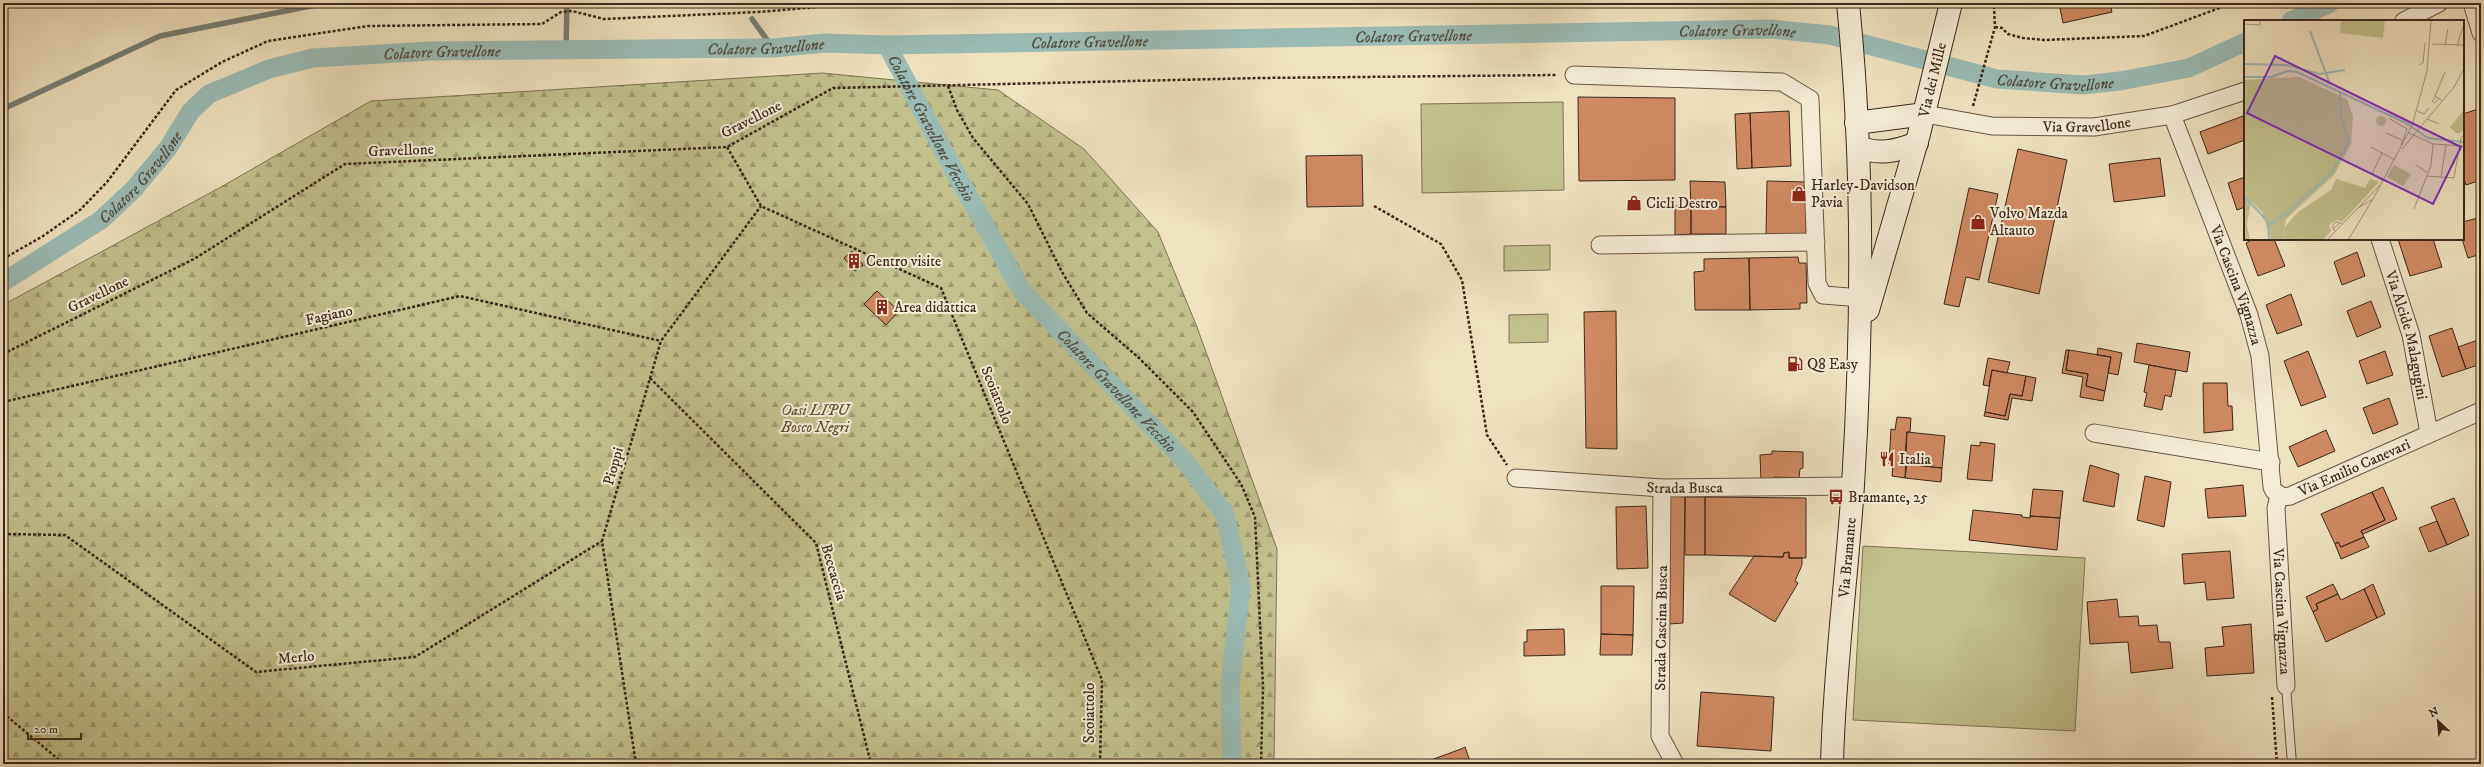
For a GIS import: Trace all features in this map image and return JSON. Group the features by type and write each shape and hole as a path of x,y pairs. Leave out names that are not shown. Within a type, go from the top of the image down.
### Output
{"main road":[{"name":"Via Bramante","path":"1831,762 1853,486 1862,298 1858,146 1848,3"},
{"name":"Via dei Mille","path":"1856,123 1924,114 1950,3"},
{"name":"Via Bramante","path":"1861,334 1917,143 1924,114"},
{"path":"1858,146 1870,152 1882,152 1902,150 1917,143"}],"street":[{"path":"2406,20 2439,3"},
{"path":"2472,3 2481,33"},
{"path":"1574,75 1782,82 1810,99 1818,283 1823,295 1862,298"},
{"name":"Via Gravellone","path":"1924,114 1970,117 1992,126 2094,127 2172,115 2244,91"},
{"name":"Via Cascina Vignazza","path":"2172,115 2249,315 2260,356 2271,462 2272,487 2279,496 2276,508 2286,686"},
{"name":"Via Alcide Malagugini","path":"2380,240 2412,335 2429,433"},
{"path":"1600,245 1816,242"},
{"name":"Via Emilio Canevari","path":"2279,496 2290,496 2481,411"},
{"path":"2094,433 2271,462"},
{"name":"Strada Busca","path":"1516,478 1662,488 1853,486"},
{"name":"Strada Cascina Busca","path":"1662,488 1660,736 1675,764"}],"lane":[{"name":"Via Cascina Vignazza","path":"2286,686 2292,764"}],"path":[{"path":"3,259 43,236 80,210 107,182 176,90 222,62 268,41 368,26 542,24 561,12 572,12 604,19 867,4 998,3"},
{"path":"1995,27 2002,28 2008,34 2023,38 2044,40 2144,36 2233,3"},
{"path":"1970,117 1994,32 1994,8"},
{"path":"1261,764 1263,687 1255,517 1244,491 1193,412 1139,358 1087,313 1062,272 1028,204 973,138 957,110 948,86 1260,78 1574,75"},
{"name":"Gravellone","path":"3,354 194,259 345,164 727,147 833,88 948,86"},
{"path":"727,147 761,206"},
{"name":"Pioppi","path":"636,764 602,541 661,341 761,206"},
{"name":"Scoiattolo","path":"761,206 941,288 1102,680 1100,764"},
{"path":"1374,206 1441,244 1462,280 1487,435 1516,478"},
{"name":"Fagiano","path":"3,402 460,296 661,341"},
{"name":"Beccaccia","path":"650,378 816,543 871,764"},
{"name":"Merlo","path":"3,534 65,535 256,672 415,657 602,541"},
{"path":"3,712 64,764"}],"green space":[{"name":"Oasi LIPU Bosco Negri","path":"822,73 998,90 1084,149 1158,232 1197,327 1277,549 1274,764 3,764 3,305 221,187 371,101"},
{"path":"1563,102 1564,190 1422,193 1421,104"},
{"path":"1550,245 1550,270 1504,271 1504,246"},
{"path":"1548,314 1548,342 1509,343 1509,315"},
{"path":"1863,546 2085,558 2075,731 1853,720"}],"building":[{"path":"2059,3 2110,3 2112,12 2063,23"},
{"path":"1578,97 1675,98 1675,180 1579,181"},
{"path":"2478,109 2481,118 2481,180 2466,185 2464,179 2464,114"},
{"path":"1789,111 1791,166 1752,168 1750,113"},
{"path":"1750,113 1752,168 1737,169 1735,114"},
{"path":"2243,116 2244,119 2244,140 2208,154 2200,132"},
{"path":"2018,149 2067,160 2039,294 1988,282"},
{"path":"1362,155 1363,206 1307,207 1306,156"},
{"path":"2160,158 2165,196 2114,202 2109,164"},
{"path":"2244,177 2244,207 2237,210 2228,183"},
{"path":"1690,181 1725,182 1726,207 1691,206"},
{"path":"1767,181 1806,182 1807,236 1766,234"},
{"path":"1969,188 1998,194 1979,280 1966,277 1959,307 1944,304"},
{"path":"1675,206 1691,206 1691,234 1675,235"},
{"path":"1691,206 1726,207 1726,234 1691,234"},
{"path":"2481,217 2481,254 2468,258 2462,240 2464,240 2464,222"},
{"path":"2251,240 2274,240 2285,266 2258,276 2246,243"},
{"path":"2398,240 2433,240 2442,267 2410,276"},
{"name":"Centro visite","path":"852,251 863,265 855,271 844,258"},
{"path":"2357,252 2365,276 2342,285 2334,262"},
{"path":"1798,257 1799,263 1806,263 1807,303 1800,303 1800,309 1750,310 1749,258"},
{"path":"1749,258 1750,310 1695,310 1694,272 1704,271 1704,259"},
{"name":"Area didattica","path":"877,291 899,311 886,325 864,304"},
{"path":"2291,294 2302,325 2277,334 2266,305"},
{"path":"2371,301 2381,327 2357,337 2347,311"},
{"path":"1616,311 1617,449 1586,448 1584,312"},
{"path":"2452,328 2466,369 2442,377 2429,336"},
{"path":"2478,340 2481,349 2481,364 2466,369 2458,347"},
{"path":"2137,343 2190,352 2187,372 2134,362"},
{"path":"2098,348 2122,353 2118,375 2108,373 2111,357 2097,355"},
{"path":"2066,350 2069,350 2066,370 2088,374 2086,386 2105,391 2103,401 2080,397 2083,377 2062,373"},
{"path":"2069,350 2111,357 2105,391 2086,386 2088,374 2066,370"},
{"path":"2308,351 2326,397 2301,406 2284,361"},
{"path":"2385,351 2393,375 2367,384 2359,361"},
{"path":"1988,358 2010,362 2007,373 1992,370 1989,386 1983,385"},
{"path":"2149,365 2176,370 2171,397 2165,395 2162,410 2144,406 2147,393 2144,392"},
{"path":"1992,370 2026,376 2022,396 2010,394 2005,416 1985,412"},
{"path":"2026,376 2036,378 2032,401 2012,398 2008,420 1984,416 1985,412 2005,416 2010,394 2022,396"},
{"path":"2203,383 2227,383 2228,406 2232,406 2233,430 2204,433"},
{"path":"2389,398 2398,424 2373,434 2363,408"},
{"path":"1897,417 1911,418 1910,432 1907,432 1905,478 1892,476 1893,464 1889,464 1891,429 1895,430"},
{"path":"2326,430 2335,451 2298,467 2289,447"},
{"path":"1907,432 1945,436 1942,468 1904,464"},
{"path":"1980,442 1995,444 1992,481 1967,479 1971,445 1980,446"},
{"path":"1772,451 1803,452 1803,468 1800,469 1799,478 1774,477 1773,481 1761,480 1760,455 1772,454"},
{"path":"1907,464 1942,468 1941,482 1905,478"},
{"path":"2090,465 2119,474 2114,507 2083,501"},
{"path":"2145,476 2171,482 2164,527 2137,520"},
{"path":"2243,485 2246,516 2208,518 2205,489"},
{"path":"2383,487 2397,519 2363,534 2361,531 2385,520 2372,492"},
{"path":"2033,489 2063,491 2060,518 2030,516"},
{"path":"2372,492 2385,520 2361,531 2364,537 2341,547 2338,542 2335,544 2321,514"},
{"path":"1669,496 1685,497 1683,623 1669,624"},
{"path":"1685,497 1705,497 1705,555 1685,555"},
{"path":"1705,497 1806,498 1806,558 1789,558 1789,552 1784,553 1783,557 1705,555"},
{"path":"2454,498 2469,535 2447,545 2431,507"},
{"path":"1646,506 1648,568 1617,569 1616,507"},
{"path":"1973,510 2022,515 2022,517 2030,518 2030,516 2060,518 2057,550 1969,540"},
{"path":"2437,521 2447,545 2429,552 2419,528"},
{"path":"2364,537 2369,547 2341,559 2335,544 2338,542 2341,547"},
{"path":"2230,551 2234,598 2207,600 2205,582 2184,584 2182,554"},
{"path":"1789,552 1789,558 1802,558 1802,565 1795,581 1798,583 1775,622 1729,594 1754,556 1783,557 1784,553"},
{"path":"2333,584 2338,594 2316,604 2318,609 2313,612 2306,597"},
{"path":"2373,584 2385,614 2377,618 2364,589"},
{"path":"1601,586 1634,586 1633,635 1601,634"},
{"path":"2364,589 2377,618 2326,642 2313,612 2318,609 2316,604 2338,594 2341,600"},
{"path":"2117,599 2119,617 2138,616 2139,626 2157,625 2159,642 2170,642 2173,668 2131,673 2128,642 2090,644 2087,602"},
{"path":"2251,624 2254,673 2207,676 2205,648 2224,646 2222,627"},
{"path":"1564,629 1565,655 1524,656 1524,642 1527,642 1527,630"},
{"path":"1601,634 1633,635 1632,655 1600,655"},
{"path":"1701,692 1774,697 1771,751 1697,746"},
{"path":"1465,747 1471,764 1420,764 1461,749"}],"waterway":[{"path":"3,109 160,36 326,3"},
{"path":"566,51 567,3"},
{"name":"Colatore Gravellone","path":"2293,20 2330,3"},
{"path":"752,19 773,48"},
{"name":"Colatore Gravellone","path":"3,282 101,220 134,189 168,148 191,111 209,94 269,69 313,58 431,51 773,48 825,43 887,45 1771,29 1830,35 1997,79 2083,85 2120,81 2189,68 2244,42"},
{"name":"Colatore Gravellone Vecchio","path":"887,45 950,163 1022,291 1184,460 1225,514 1241,586 1230,686 1232,764"}],"place":[{"name":"Harley-Davidson Pavia","path":"1799,194"},
{"name":"Cicli Destro","path":"1634,203"},
{"name":"Volvo Mazda Altauto","path":"1978,222"},
{"name":"Centro visite","path":"854,261"},
{"name":"Area didattica","path":"882,307"},
{"name":"Q8 Easy","path":"1795,364"},
{"name":"Italia","path":"1887,459"},
{"name":"Bramante, 25","path":"1836,497"}]}
